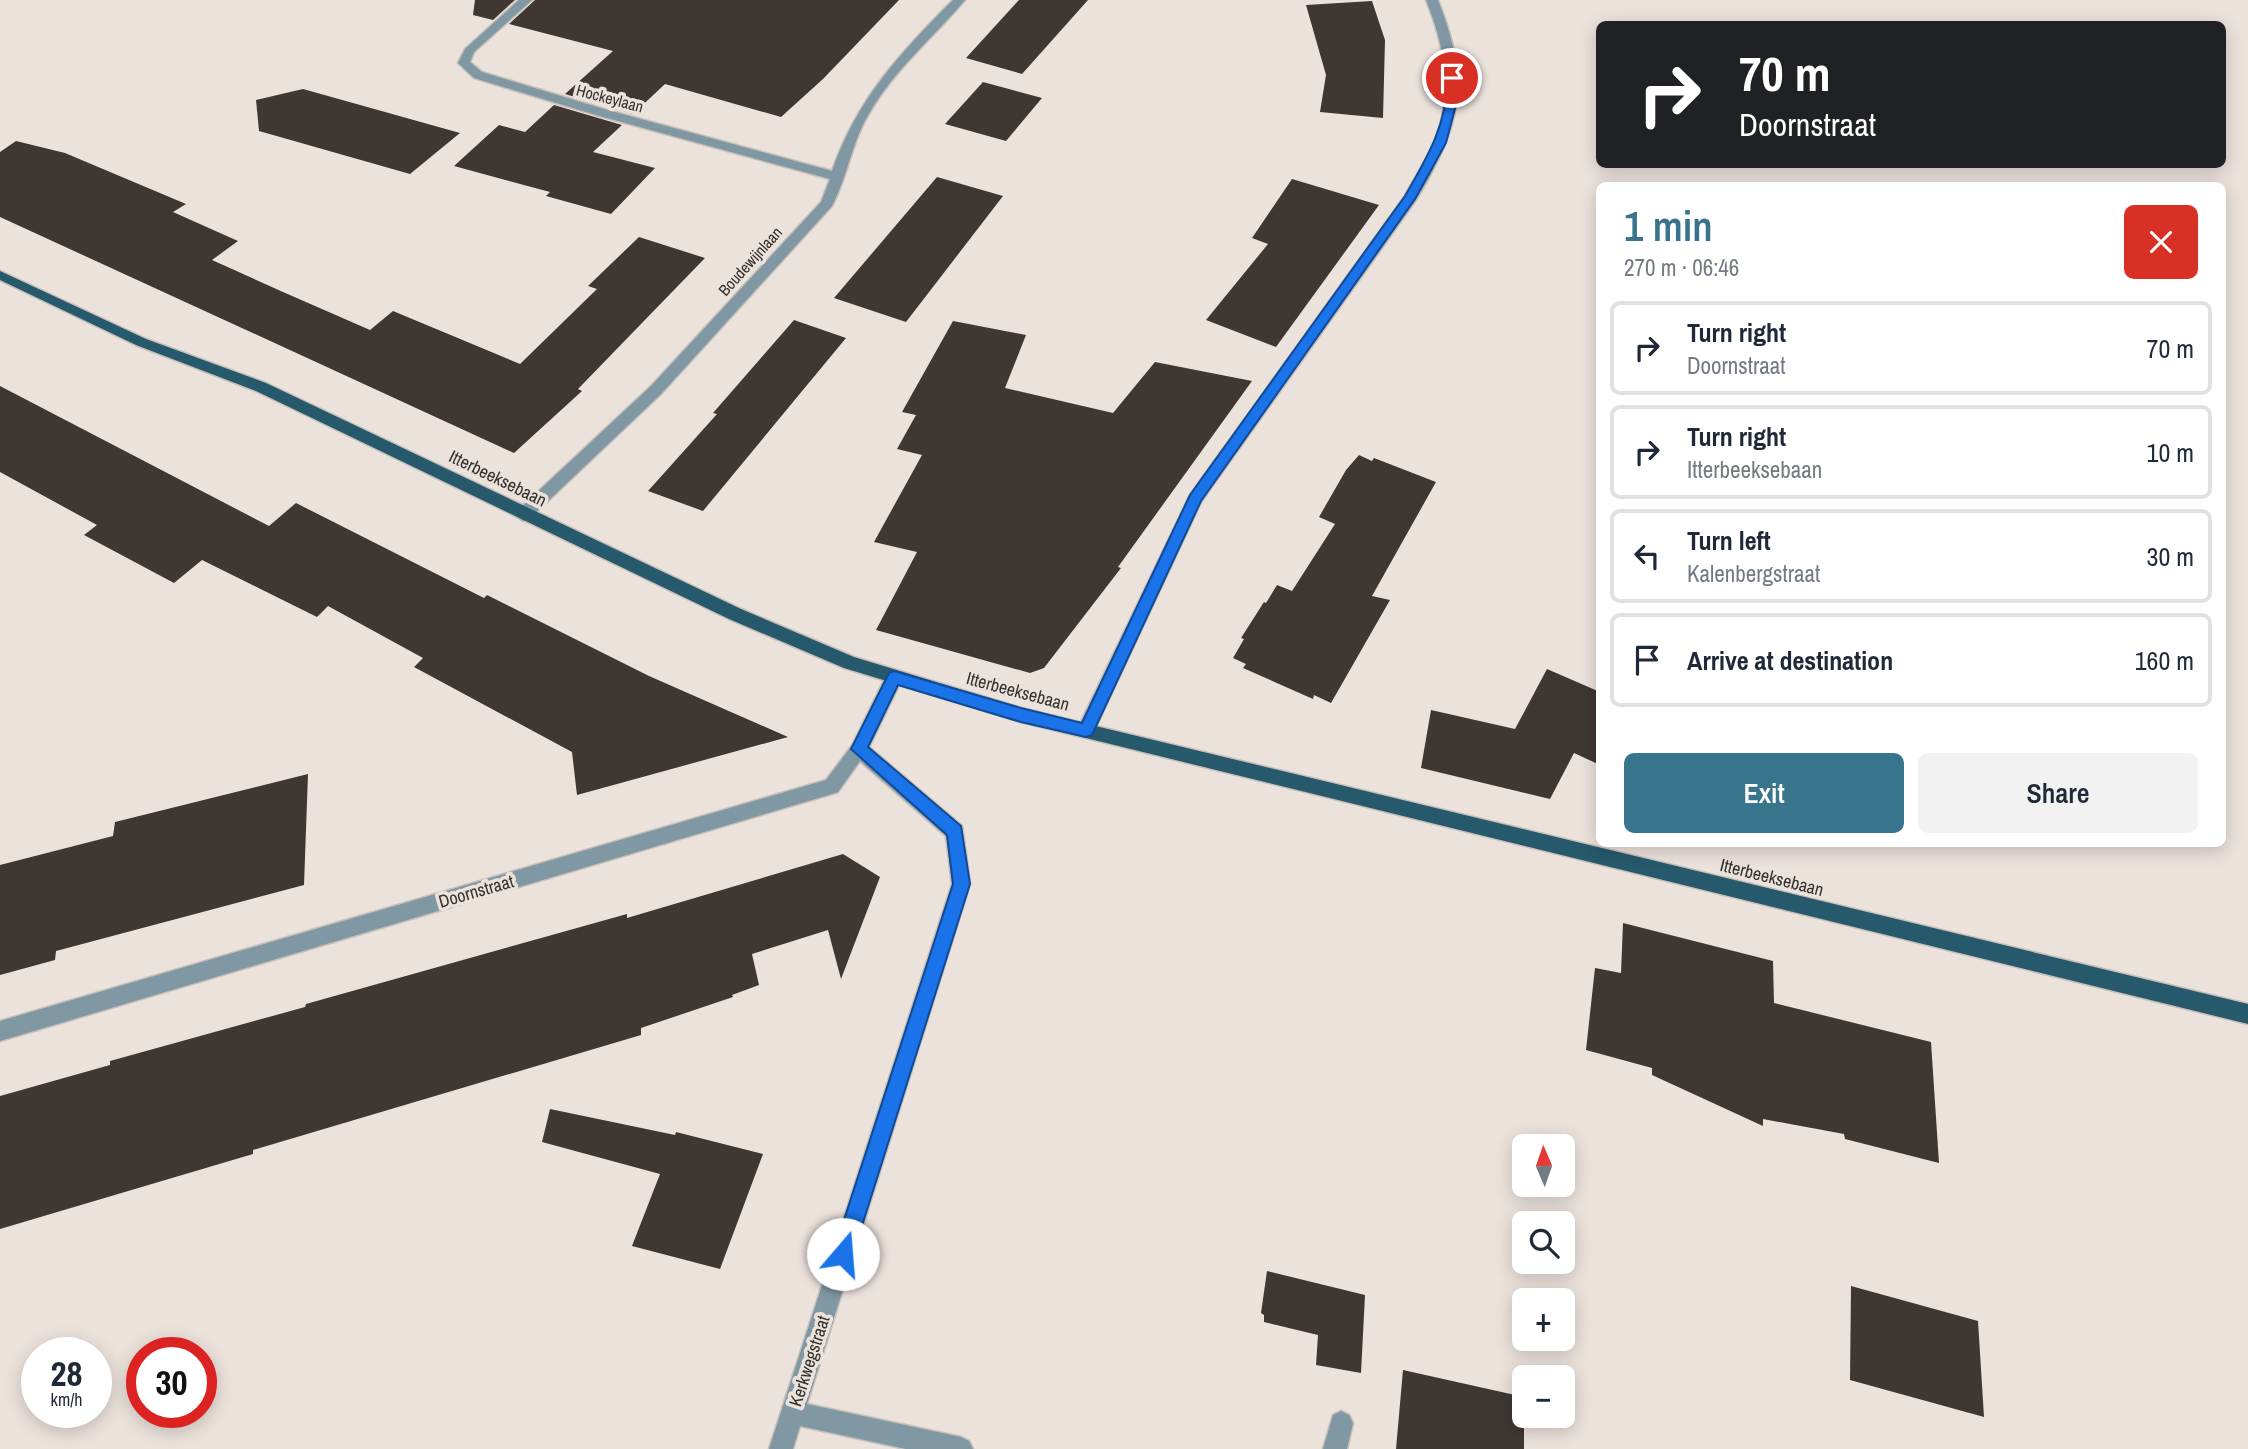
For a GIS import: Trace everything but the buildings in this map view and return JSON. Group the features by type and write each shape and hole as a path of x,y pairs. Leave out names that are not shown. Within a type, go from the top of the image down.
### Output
{"main road":[{"name":"Itterbeeksebaan","path":"0,275 141,342 261,387 523,515 735,614 850,663 1021,715 2248,1014"}],"street":[{"name":"Hockeylaan","path":"526,0 469,51 464,63 478,75 576,105 839,177"},
{"name":"Boudewijnlaan","path":"523,515 656,390 827,203 839,177 853,132 876,94 959,0"},
{"path":"1086,730 1195,499 1411,197 1441,143 1453,97 1452,58 1433,0"},
{"name":"Doornstraat","path":"0,1031 832,786 859,749 894,677"},
{"name":"Kerkwegstraat","path":"781,1449 961,884 955,832 859,749"},
{"path":"793,1413 961,1449"},
{"path":"1335,1449 1341,1423"}],"route":[{"path":"843,1254 961,884 955,832 859,749 894,677 1021,715 1086,730 1195,499 1411,197 1441,143 1453,97 1452,78"}]}
